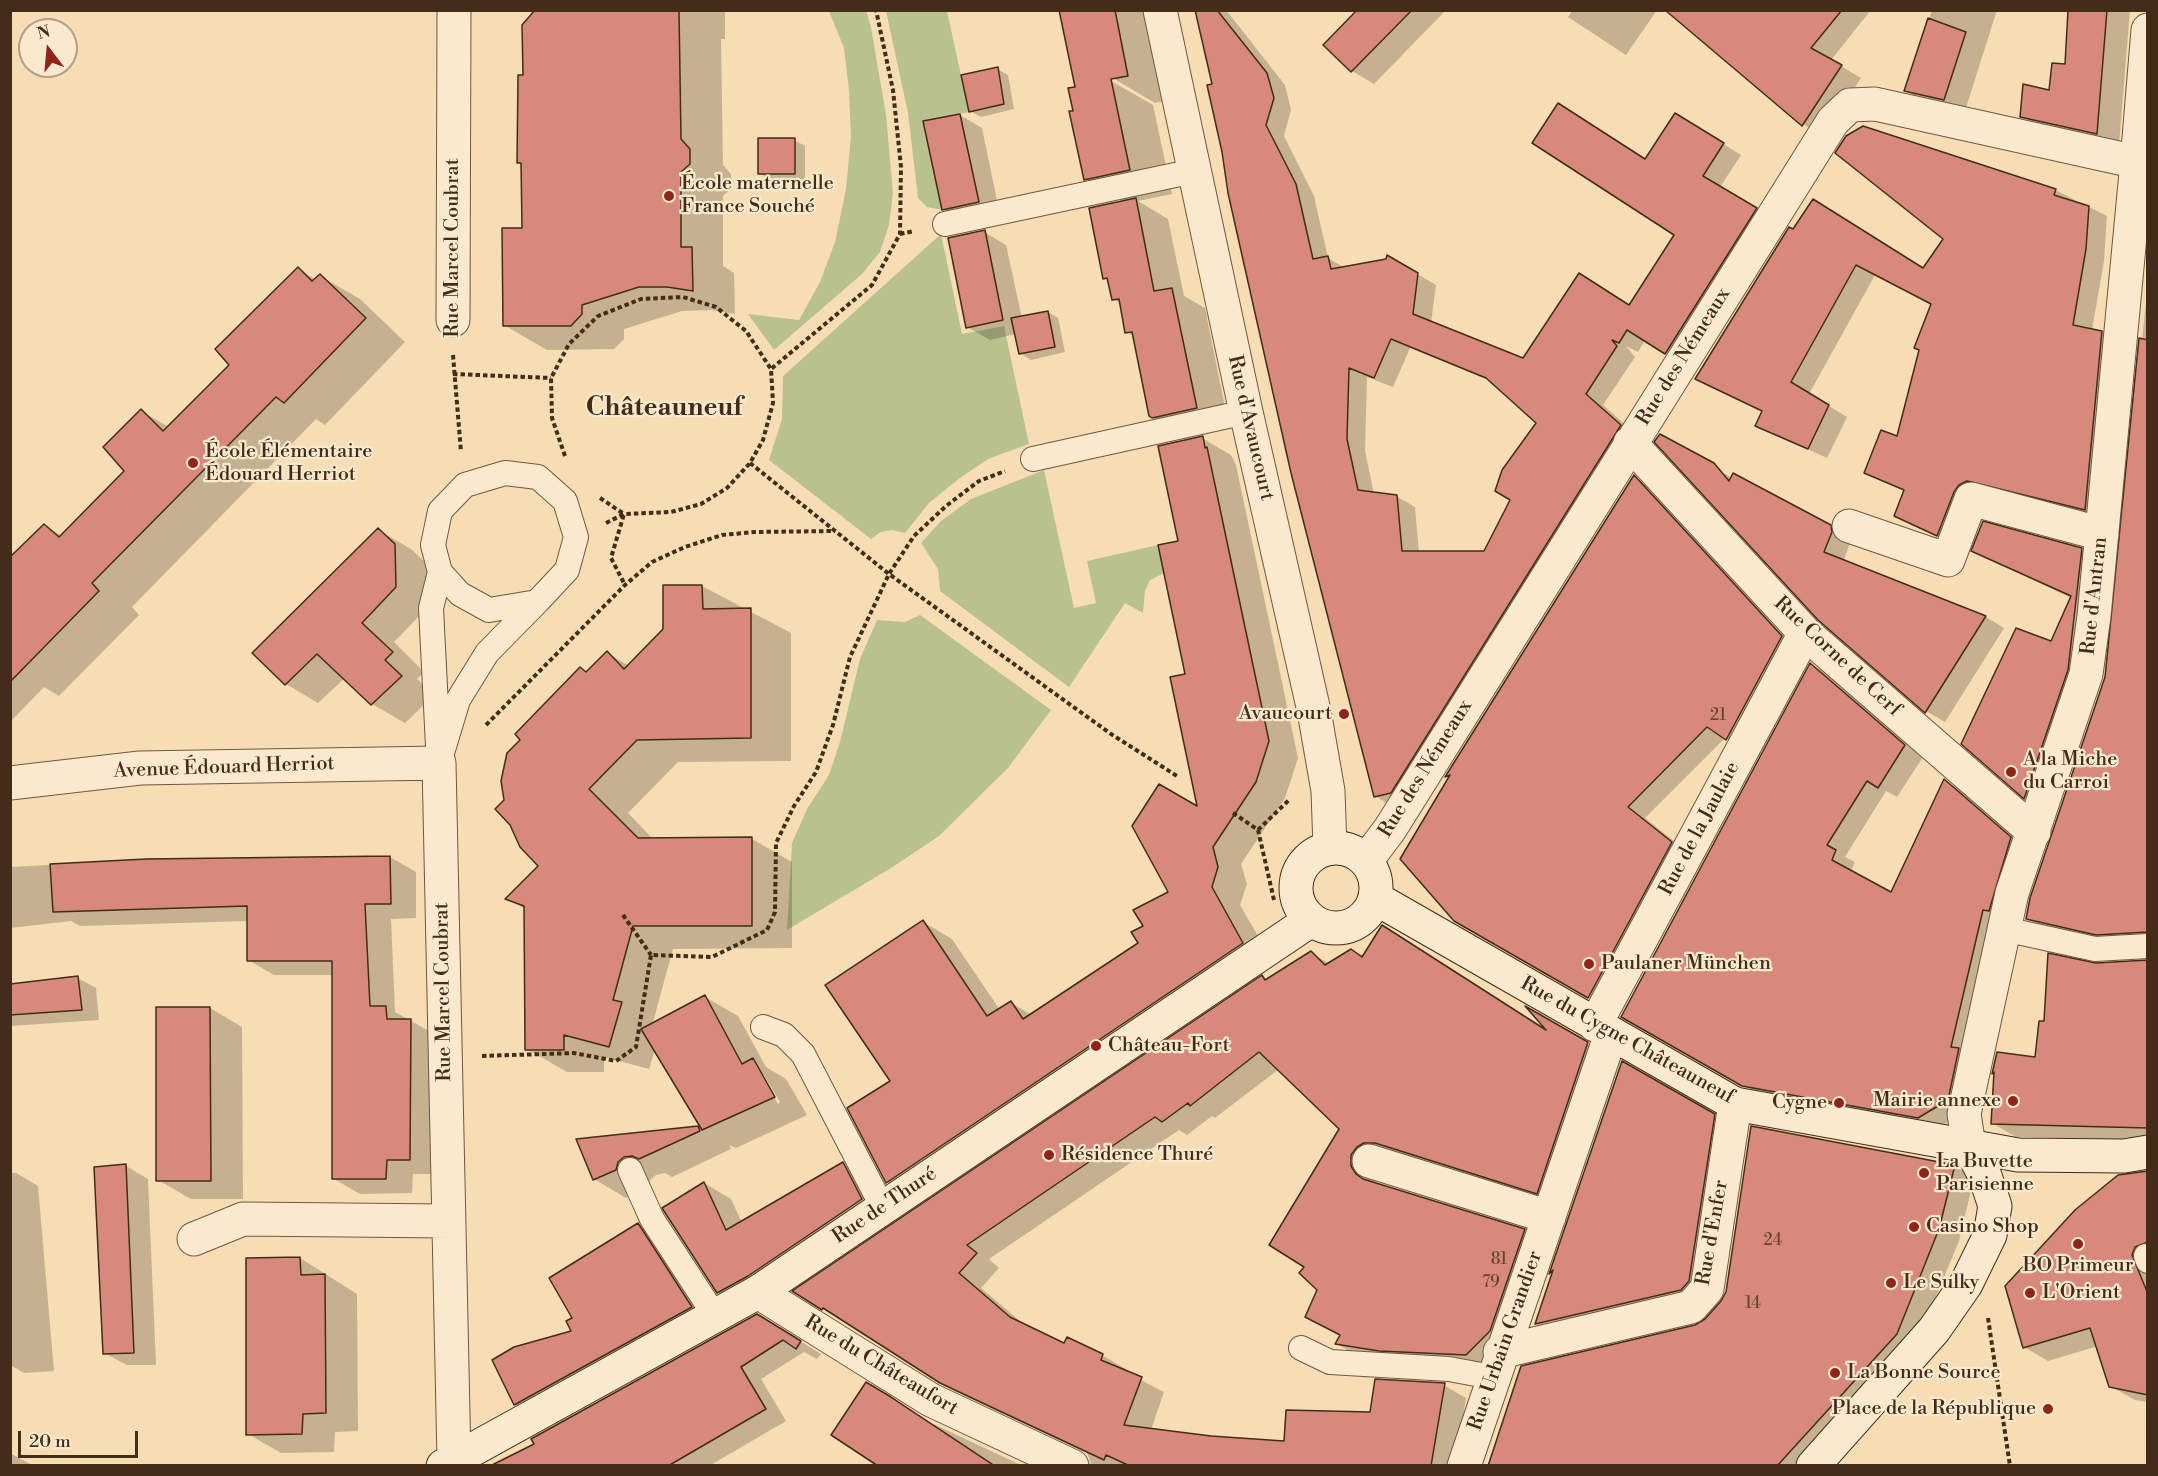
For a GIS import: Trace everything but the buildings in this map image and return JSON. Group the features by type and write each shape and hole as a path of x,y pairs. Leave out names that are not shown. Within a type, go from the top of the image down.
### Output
{"street":[{"name":"Rue Marcel Coubrat","path":"453,320 454,10"},
{"name":"Rue d'Avaucourt","path":"1160,10 1246,412 1314,711 1328,790 1330,848"},
{"name":"Rue d'Antran","path":"1813,1466 1934,1330 1966,1284 1990,1235 1995,1206 1985,1176 1969,1146 1964,1114 2012,893 2104,617 2102,534 2138,162 2148,30"},
{"name":"Rue des Némeaux","path":"1366,861 1390,829 1833,121 1850,105 1875,104 2138,162"},
{"name":"Rue Corne de Cerf","path":"1630,443 1805,633 2034,832"},
{"path":"1849,526 1948,560 1971,499 2102,534"},
{"name":"Rue de la Jaulaie","path":"1603,1029 1805,633"},
{"name":"Rue Marcel Coubrat","path":"439,763 448,1221 448,1463"},
{"name":"Avenue Édouard Herriot","path":"10,783 140,768 439,763"},
{"path":"1330,848 1344,848 1366,861 1377,885 1375,898 1365,915 1349,926 1300,927 1302,910 1296,897 1295,884 1306,860 1317,852 1330,848"},
{"name":"Rue du Cygne Châteauneuf","path":"1375,898 1735,1104 2018,1155 2124,1156 2148,1152"},
{"name":"Rue de Thuré","path":"448,1463 758,1292 1300,927"},
{"name":"Rue Urbain Grandier","path":"1464,1466 1496,1364 1549,1218 1603,1029"},
{"name":"Rue d'Enfer","path":"1496,1364 1691,1307 1707,1289 1735,1104"},
{"path":"1369,1161 1549,1218"},
{"path":"194,1239 243,1219 448,1221"},
{"name":"Rue du Châteaufort","path":"758,1292 931,1400 1072,1466"}],"lane":[{"path":"945,224 1194,171"},
{"path":"1033,459 1246,412"},
{"name":"Rue Marcel Coubrat","path":"439,763 458,700 487,653 537,602 567,570 576,537 565,501 538,477 505,473 465,485 440,511 433,545 440,572 460,594 489,610 537,602"},
{"name":"Rue Marcel Coubrat","path":"439,763 431,608 440,572"},
{"path":"2004,929 2095,949 2148,945"},
{"path":"763,1027 784,1035 803,1054 883,1208"},
{"path":"630,1170 652,1219 715,1316"},
{"path":"1301,1348 1330,1362 1449,1369 1496,1364"}],"path":[{"path":"771,369 872,285 900,234 901,167 893,90 876,10"},
{"path":"566,458 552,418 551,378 569,344 598,316 640,299 682,297 716,307 746,331 771,369 773,403 763,440 750,463 727,488 701,504 671,513 624,514 576,537"},
{"name":"Rue Marcel Coubrat","path":"453,320 452,374 465,485"},
{"path":"452,374 551,378"},
{"path":"651,955 712,957 768,930 775,912 776,843 794,806 816,772 833,724 850,657 889,574 914,536 946,506 979,481 1033,459"},
{"path":"750,463 889,574 1111,734 1177,776"},
{"path":"590,492 624,514"},
{"path":"624,514 611,558 625,585"},
{"path":"439,763 481,731 625,585 652,562 685,547 722,535 754,532 835,531"},
{"path":"1233,813 1258,830 1277,915 1300,927"},
{"path":"445,1058 574,1053 616,1061 636,1047 651,955 623,915"},
{"path":"1966,1284 1987,1312 2010,1466"}],"green space":[{"path":"829,11 866,11 871,27 886,115 893,193 889,225 880,252 862,274 774,350 748,314 799,320 820,282 835,242 846,189 851,136 849,91 844,48"},
{"path":"886,11 947,11 969,112 924,121 942,210 927,207 918,198 908,113"},
{"path":"941,234 962,334 1004,326 1029,444 988,459 960,478 929,503 905,533 892,530 881,532 871,539 769,460 782,419 783,376"},
{"path":"1044,470 1074,608 1096,603 1087,561 1158,545 1164,573 1150,580 1145,591 1143,613 1125,603 1069,687 940,591 938,569 921,543 941,521 971,499"},
{"path":"920,615 1051,710 1008,768 939,836 891,868 787,930 792,843 807,809 829,775 840,742 860,659 877,620 905,622"}],"place":[{"name":"École maternelle France Souché","path":"669,196"},
{"name":"École Élémentaire Édouard Herriot","path":"193,463"},
{"name":"Avaucourt","path":"1344,714"},
{"name":"A la Miche du Carroi","path":"2011,772"},
{"name":"Paulaner München","path":"1589,964"},
{"name":"Château-Fort","path":"1096,1046"},
{"name":"Mairie annexe","path":"2013,1101"},
{"name":"Cygne","path":"1839,1103"},
{"name":"Résidence Thuré","path":"1049,1155"},
{"name":"La Buvette Parisienne","path":"1924,1173"},
{"name":"Casino Shop","path":"1914,1227"},
{"name":"BO Primeur","path":"2078,1244"},
{"name":"Le Sulky","path":"1891,1283"},
{"name":"L'Orient","path":"2030,1293"},
{"name":"La Bonne Source","path":"1835,1373"},
{"name":"Place de la République","path":"2048,1409"}],"district":[{"name":"Châteauneuf","path":"664,409"}]}
